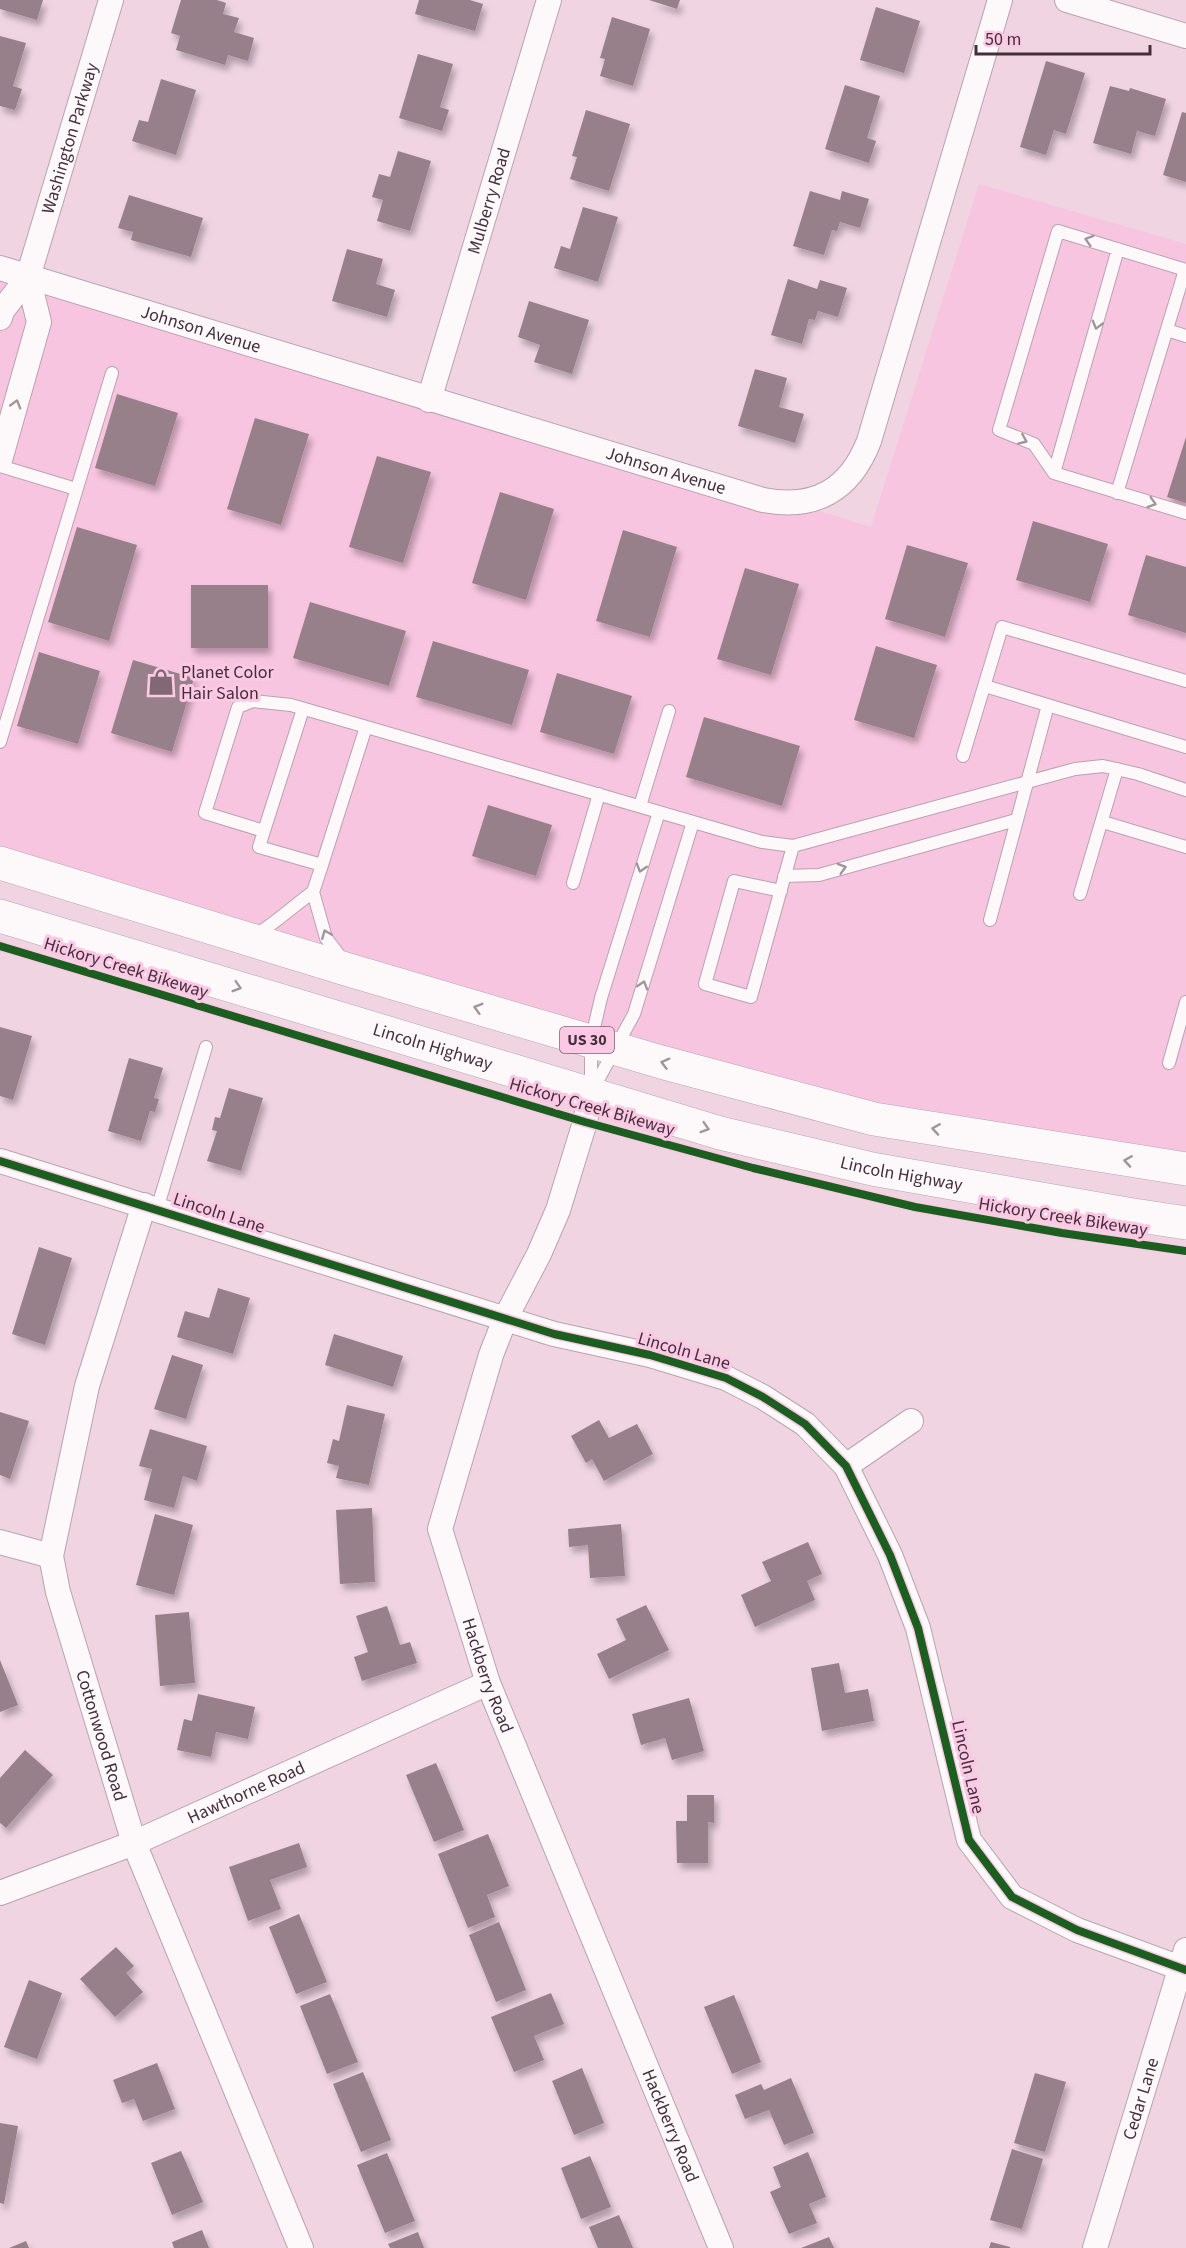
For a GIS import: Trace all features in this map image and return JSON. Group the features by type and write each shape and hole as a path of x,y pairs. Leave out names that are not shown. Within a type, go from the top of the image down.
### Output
{"main road":[{"name":"US 30","path":"0,863 248,940 604,1045 874,1119 1186,1169"},
{"name":"Lincoln Highway","path":"0,916 720,1132 872,1169 1186,1223"}],"street":[{"name":"Washington Parkway","path":"0,318 2,311 27,277 111,0"},
{"name":"Mulberry Road","path":"429,400 549,0"},
{"name":"Johnson Avenue","path":"0,268 763,500 783,503 803,502 827,494 842,484 856,468 869,441 1000,0"},
{"path":"1067,0 1186,36"},
{"path":"0,460 39,322 27,277"},
{"name":"Hackberry Road","path":"591,1094 558,1210 539,1254 505,1319 491,1355 440,1529 488,1683 720,2248"},
{"name":"Lincoln Lane","path":"0,1161 554,1334 650,1355 726,1377 763,1396 805,1424 846,1467 890,1555 918,1628 969,1840 1012,1897 1077,1930 1184,1963"},
{"name":"Cottonwood Road","path":"151,1207 87,1386 51,1556 58,1592 134,1843 301,2248"},
{"path":"846,1467 911,1421"},
{"path":"0,1542 51,1556"},
{"name":"Hawthorne Road","path":"0,1893 134,1843 488,1683"},
{"name":"Cedar Lane","path":"1095,2248 1184,1963"}],"lane":[{"path":"1117,493 1186,270 1058,231 999,430 1034,444 1054,473 1117,493 1186,513"},
{"path":"1054,473 1118,249"},
{"path":"1167,330 1186,336"},
{"path":"0,742 112,373"},
{"path":"0,466 76,489"},
{"path":"963,756 1002,627 1186,681"},
{"path":"985,686 1186,747"},
{"path":"264,831 205,813 238,707 253,701 291,705 762,842 793,846 1075,769 1103,766 1186,790"},
{"path":"990,920 1048,705"},
{"path":"303,709 259,846 322,865"},
{"path":"640,806 669,711"},
{"path":"349,970 326,938 313,892 366,727"},
{"path":"1080,894 1117,769"},
{"path":"573,883 599,794"},
{"path":"591,1094 604,1045 601,998 659,812"},
{"path":"784,876 819,875 1016,820"},
{"path":"591,1094 604,1045 634,1014 693,822"},
{"path":"1103,822 1186,847"},
{"path":"781,891 734,881 705,984 752,997 781,891 784,876 793,846"},
{"path":"248,940 274,924 313,892"},
{"path":"1169,1062 1186,1002"},
{"path":"151,1207 206,1047"}],"shaded area":[{"path":"979,184 1186,244 1186,1160 881,1110 0,850 0,275 219,327 871,527"}],"building":[{"path":"0,0 43,0 37,20 0,9"},
{"path":"181,0 217,0 226,3 223,14 239,18 234,32 254,38 248,61 228,55 225,65 176,50 180,36 171,33"},
{"path":"419,0 470,0 483,4 475,31 415,14"},
{"path":"649,0 680,0 677,9"},
{"path":"876,7 920,21 904,73 860,60"},
{"path":"612,17 650,29 633,86 600,76 605,59 600,58"},
{"path":"0,36 26,43 13,86 22,89 15,110 0,106"},
{"path":"418,54 453,64 440,107 449,110 442,131 399,118"},
{"path":"1046,61 1085,73 1066,134 1054,130 1046,155 1020,147"},
{"path":"161,79 196,90 176,155 132,141 139,120 148,122"},
{"path":"845,85 880,96 867,138 876,141 869,163 825,149"},
{"path":"1110,86 1129,91 1130,88 1166,99 1155,136 1137,131 1131,154 1093,143"},
{"path":"586,110 630,124 609,191 570,179 577,157 572,156"},
{"path":"1182,112 1186,113 1186,182 1163,175"},
{"path":"398,151 431,161 410,231 377,221 383,200 372,197 379,174 390,177"},
{"path":"810,191 840,200 842,191 869,199 860,228 840,222 837,231 832,230 824,255 793,246"},
{"path":"129,195 203,218 191,257 131,240 133,232 118,228"},
{"path":"583,207 618,217 598,282 554,268 561,246 570,249"},
{"path":"347,249 383,259 376,284 395,290 387,317 332,301"},
{"path":"788,279 817,289 820,280 847,288 838,317 818,311 815,320 809,319 802,344 771,335"},
{"path":"529,301 589,320 572,374 534,362 540,345 518,337"},
{"path":"755,369 787,378 779,407 804,414 795,443 738,426"},
{"path":"117,394 178,413 155,486 95,468"},
{"path":"255,418 309,434 281,525 227,509"},
{"path":"1186,437 1186,503 1167,497"},
{"path":"377,456 431,472 403,563 349,547"},
{"path":"500,492 554,509 526,600 472,583"},
{"path":"1033,521 1108,544 1090,602 1016,580"},
{"path":"77,527 137,545 109,641 48,622"},
{"path":"623,530 677,547 650,637 596,621"},
{"path":"907,545 968,563 945,637 885,619"},
{"path":"1146,555 1186,567 1186,633 1128,615"},
{"path":"745,568 799,584 771,675 717,659"},
{"path":"191,585 268,585 268,648 191,648"},
{"path":"310,602 406,631 389,686 293,658"},
{"path":"433,641 529,670 512,725 416,697"},
{"path":"876,646 937,665 914,738 854,720"},
{"path":"39,652 100,671 78,744 17,726"},
{"path":"133,660 194,678 172,752 111,733"},
{"path":"557,673 632,696 614,754 540,732"},
{"path":"704,717 800,746 782,806 686,777"},
{"path":"488,805 552,825 536,876 472,856"},
{"path":"0,1027 32,1036 13,1100 0,1096"},
{"path":"129,1058 163,1068 154,1098 159,1099 155,1112 150,1111 141,1141 108,1131"},
{"path":"229,1088 263,1098 241,1171 207,1161 217,1131 212,1130 215,1117 220,1118"},
{"path":"39,1247 72,1258 45,1345 12,1334"},
{"path":"218,1288 250,1298 233,1354 177,1337 185,1311 209,1318"},
{"path":"334,1334 403,1356 393,1387 325,1365"},
{"path":"172,1355 203,1365 186,1419 154,1409"},
{"path":"347,1405 385,1414 369,1485 336,1478 339,1466 327,1463 333,1439 339,1441"},
{"path":"0,1412 29,1421 10,1479 0,1475"},
{"path":"599,1420 609,1438 637,1424 653,1454 604,1481 592,1459 586,1463 571,1436"},
{"path":"150,1429 207,1446 197,1481 183,1476 174,1508 144,1500 152,1469 139,1466"},
{"path":"372,1508 375,1582 340,1584 336,1510"},
{"path":"155,1514 193,1525 174,1595 136,1585"},
{"path":"621,1524 625,1576 590,1578 588,1545 569,1547 568,1529"},
{"path":"808,1542 822,1574 807,1581 815,1600 755,1627 741,1595 771,1581 762,1562"},
{"path":"646,1605 669,1650 609,1679 597,1654 626,1640 616,1619"},
{"path":"387,1606 400,1645 410,1642 417,1663 362,1681 354,1657 368,1652 356,1616"},
{"path":"189,1612 195,1683 160,1686 155,1615"},
{"path":"0,1660 18,1705 0,1712"},
{"path":"839,1663 845,1693 868,1689 874,1721 822,1731 811,1668"},
{"path":"198,1694 255,1707 248,1739 216,1732 211,1757 177,1750 184,1719 192,1721"},
{"path":"689,1698 704,1751 672,1760 665,1738 641,1745 632,1714"},
{"path":"25,1750 53,1775 6,1828 0,1823 0,1778"},
{"path":"436,1763 464,1830 434,1842 406,1775"},
{"path":"687,1795 714,1795 714,1823 708,1822 708,1863 677,1863 676,1821 687,1821"},
{"path":"488,1834 509,1886 487,1895 495,1917 468,1928 438,1854"},
{"path":"299,1843 307,1867 270,1880 281,1909 248,1921 229,1867"},
{"path":"299,1914 327,1982 296,1994 269,1927"},
{"path":"499,1922 526,1990 496,2002 469,1935"},
{"path":"116,1947 134,1966 126,1973 143,1992 115,2017 80,1979"},
{"path":"29,1980 62,1993 37,2059 4,2047"},
{"path":"551,1993 564,2024 534,2036 544,2060 514,2072 491,2017"},
{"path":"330,1994 358,2062 327,2074 300,2006"},
{"path":"734,1995 761,2062 732,2074 704,2007"},
{"path":"157,2063 175,2109 143,2121 134,2099 122,2103 113,2080"},
{"path":"582,2068 604,2123 574,2135 552,2081"},
{"path":"363,2072 391,2140 361,2152 333,2084"},
{"path":"1035,2073 1066,2082 1045,2152 1014,2143"},
{"path":"791,2078 814,2133 784,2145 769,2110 745,2119 735,2095 761,2084 764,2090"},
{"path":"0,2123 18,2126 4,2204 0,2203"},
{"path":"1012,2149 1043,2159 1022,2229 990,2220"},
{"path":"181,2151 203,2202 172,2215 151,2163"},
{"path":"808,2152 826,2197 809,2204 817,2223 789,2234 770,2192 781,2187 773,2167"},
{"path":"387,2153 415,2221 385,2233 357,2165"},
{"path":"590,2156 611,2207 581,2219 561,2168"},
{"path":"619,2215 633,2248 598,2248 589,2227"},
{"path":"202,2230 209,2248 174,2248 172,2242"},
{"path":"418,2232 424,2248 390,2248 388,2244"},
{"path":"829,2237 834,2248 801,2248"},
{"path":"26,2241 29,2248 9,2248"},
{"path":"991,2242 1010,2247 1010,2248 989,2248"}],"cycle path":[{"name":"Hickory Creek Bikeway","path":"0,946 585,1122 753,1168 915,1207 1062,1233 1186,1251"},
{"path":"0,1161 554,1334 650,1355 726,1378 763,1397 805,1424 846,1466 890,1555 918,1628 969,1840 1012,1897 1077,1930 1186,1970"}],"place":[{"name":"Planet Color Hair Salon","path":"161,682"}]}
